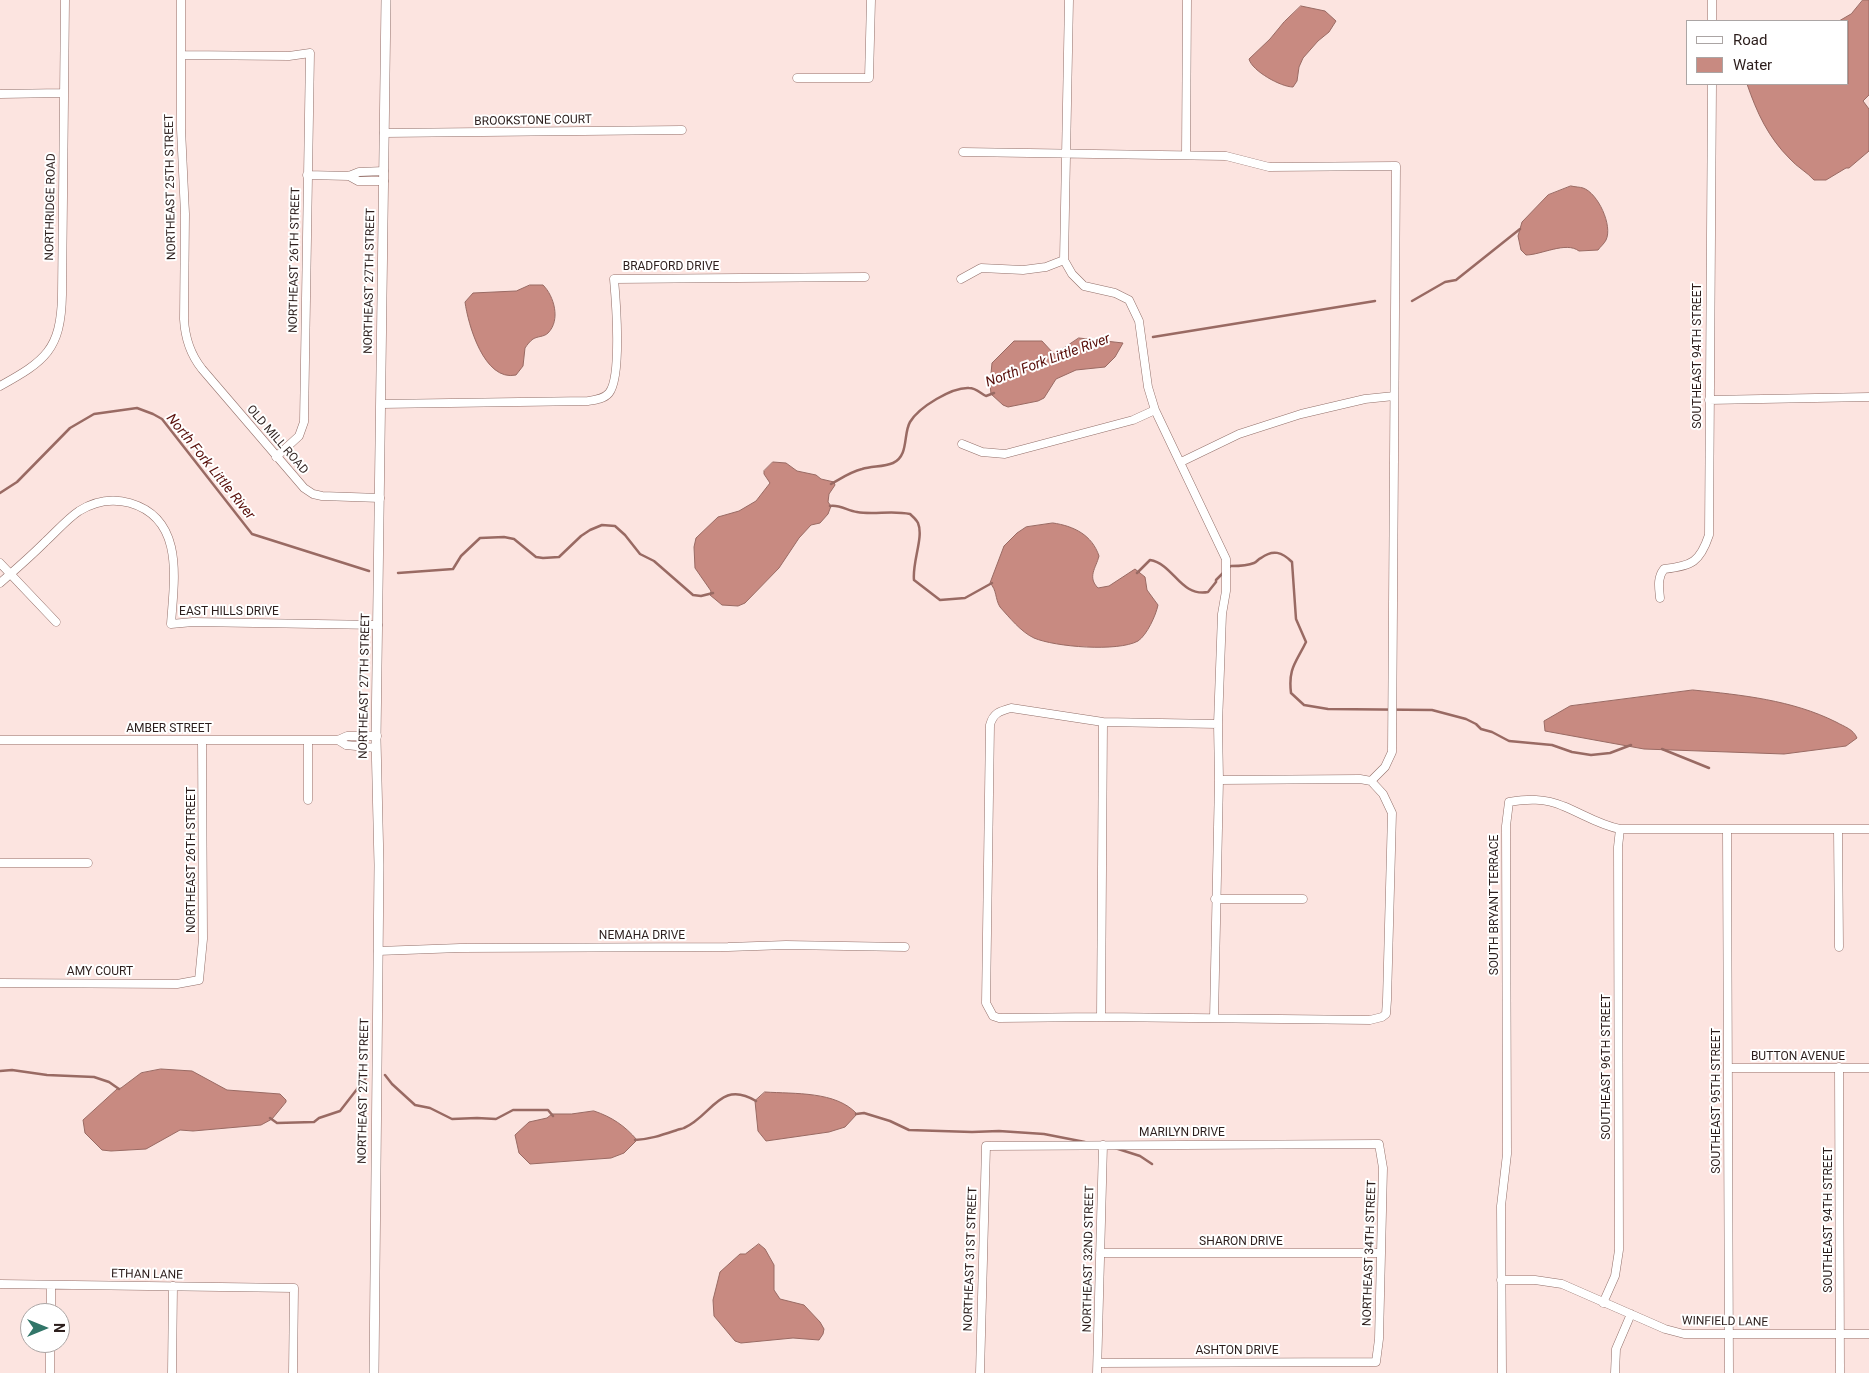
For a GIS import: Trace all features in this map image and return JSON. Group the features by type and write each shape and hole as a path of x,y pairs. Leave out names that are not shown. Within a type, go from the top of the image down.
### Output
{"street":[{"name":"NORTHRIDGE ROAD","path":"0,386 22,374 43,357 54,342 60,324 62,295 65,0"},
{"name":"NORTHEAST 25TH STREET","path":"181,0 181,129 185,214 184,319 185,334 190,349 202,369"},
{"name":"NORTHEAST 27TH STREET","path":"374,1373 379,865 376,748 386,0"},
{"path":"797,78 869,78 871,0"},
{"path":"1069,0 1064,260 1072,274 1084,286 1115,293 1129,300 1139,321 1148,387 1155,410 1226,559 1226,591 1222,614 1218,724 1219,780 1214,1018"},
{"path":"1186,154 1187,0"},
{"path":"1712,0 1712,20"},
{"name":"NORTHEAST 26TH STREET","path":"181,55 289,56 310,53 304,422 299,436 276,456"},
{"name":"SOUTHEAST 94TH STREET","path":"1660,598 1658,584 1664,569 1690,564 1697,559 1704,549 1709,535 1712,85"},
{"path":"0,94 64,93"},
{"name":"BROOKSTONE COURT","path":"384,133 682,130"},
{"path":"962,152 1186,154 1226,156 1269,167 1396,166 1392,752 1385,767 1372,781"},
{"path":"350,176 359,172 384,171"},
{"path":"307,175 350,176 358,180 384,181"},
{"path":"961,279 981,268 1024,270 1046,267 1064,260"},
{"name":"BRADFORD DRIVE","path":"381,404 588,401 607,396 613,387 616,373 614,279 865,277"},
{"name":"OLD MILL ROAD","path":"202,369 304,488 313,494 328,496 380,498"},
{"path":"1181,462 1238,434 1301,414 1365,399 1394,396"},
{"path":"1709,400 1869,397"},
{"path":"962,444 982,452 1005,454 1133,420 1155,410"},
{"name":"EAST HILLS DRIVE","path":"0,583 78,512 100,502 120,501 142,508 152,514 167,532 174,564 171,624 193,622 378,625"},
{"path":"0,563 56,622"},
{"path":"1218,724 1103,722 1011,708 998,712 992,717 990,725 986,1003 993,1016 999,1018 1102,1017 1370,1020 1386,1014 1392,813 1383,794 1372,781 1360,779 1219,780"},
{"path":"1102,1017 1103,722"},
{"name":"AMBER STREET","path":"0,740 338,740 346,736 377,736"},
{"name":"NORTHEAST 26TH STREET","path":"199,980 204,939 202,740"},
{"path":"308,740 308,800"},
{"name":"AMBER STREET","path":"338,740 346,745 376,748"},
{"name":"SOUTH BRYANT TERRACE","path":"1502,1373 1501,1206 1508,1154 1506,826 1509,802 1527,800 1552,802 1598,824 1620,829 1869,829"},
{"name":"SOUTHEAST 96TH STREET","path":"1604,1303 1614,1276 1619,1250 1618,847 1620,829"},
{"name":"SOUTHEAST 95TH STREET","path":"1727,829 1729,1373"},
{"path":"1838,829 1839,947"},
{"path":"0,863 88,863"},
{"path":"1215,900 1303,899"},
{"name":"NEMAHA DRIVE","path":"378,951 460,948 786,945 905,947"},
{"name":"AMY COURT","path":"0,983 177,984 199,980"},
{"name":"SOUTHEAST 94TH STREET","path":"1840,1067 1840,1373"},
{"name":"BUTTON AVENUE","path":"1728,1068 1869,1068"},
{"name":"MARILYN DRIVE","path":"986,1146 1379,1144"},
{"name":"NORTHEAST 34TH STREET","path":"1376,1362 1383,1168 1379,1144"},
{"name":"NORTHEAST 32ND STREET","path":"1097,1373 1103,1145"},
{"name":"NORTHEAST 31ST STREET","path":"980,1373 986,1146"},
{"name":"SHARON DRIVE","path":"1100,1253 1381,1253"},
{"name":"WINFIELD LANE","path":"1501,1280 1555,1282 1665,1329 1684,1334 1869,1334"},
{"name":"ETHAN LANE","path":"0,1284 294,1288 293,1373"},
{"path":"51,1285 51,1303"},
{"path":"172,1373 173,1286"},
{"path":"1615,1373 1616,1349 1631,1314"},
{"path":"50,1353 50,1373"},
{"name":"ASHTON DRIVE","path":"1098,1363 1376,1362"}],"water":[{"path":"1863,0 1869,0 1869,95 1863,101 1869,109 1869,151 1849,168 1826,180 1814,180 1793,162 1775,142 1759,115 1747,85 1849,85 1849,20 1841,20 1851,14"},
{"path":"1301,6 1325,11 1336,21 1329,32 1303,58 1299,67 1297,81 1293,87 1281,84 1261,73 1251,64 1249,59"},
{"path":"1571,186 1589,191 1599,203 1606,219 1608,234 1605,241 1598,250 1579,251 1567,247 1526,255 1521,250 1518,236 1522,222 1548,195"},
{"path":"530,285 543,285 547,290 553,302 554,322 548,333 533,339 525,348 523,366 516,375 505,375 495,370 480,349 474,337 465,302 473,293 516,291"},
{"path":"1079,338 1123,343 1115,357 1105,367 1076,370 1056,379 1044,398 1038,401 1008,407 991,394 992,363 1014,341 1042,341 1054,354"},
{"path":"773,462 786,463 797,471 816,475 821,479 834,482 835,485 829,494 828,502 831,506 828,514 820,523 811,525 799,538 779,568 745,603 738,606 722,605 710,595 711,591 695,568 694,547 696,538 718,517 739,511 756,501 770,483 764,471"},
{"path":"1053,523 1075,529 1092,542 1099,556 1093,572 1093,580 1098,588 1109,586 1135,569 1145,577 1147,590 1158,605 1151,624 1138,641 1102,647 1056,644 1034,638 1024,632 1000,607 990,583 1004,546 1026,527"},
{"path":"1693,690 1748,697 1802,708 1846,727 1857,738 1846,746 1784,754 1644,749 1545,731 1544,721 1570,706"},
{"path":"161,1069 192,1071 227,1090 280,1094 286,1102 272,1119 261,1125 193,1131 180,1130 146,1149 102,1150 85,1133 83,1120 117,1089 141,1073"},
{"path":"765,1092 827,1097 838,1101 857,1114 845,1127 829,1132 766,1141 758,1131 755,1101"},
{"path":"594,1111 618,1122 637,1140 624,1153 611,1158 530,1164 519,1153 515,1135 529,1122 547,1118 552,1114"},
{"path":"759,1244 765,1249 774,1265 774,1290 780,1299 804,1305 820,1322 824,1329 819,1340 793,1338 741,1343 735,1341 714,1316 713,1300 720,1272 740,1254 745,1254"}],"waterway":[{"name":"North Fork Little River","path":"1412,301 1445,282 1456,280 1520,229"},
{"name":"North Fork Little River","path":"1153,337 1375,301"},
{"name":"North Fork Little River","path":"831,484 858,470 889,464 898,460 904,450 910,422 914,416 936,399 945,394 969,388 986,396 994,393"},
{"name":"North Fork Little River","path":"0,493 17,482 70,428 94,414 137,408 162,419 252,534 369,571"},
{"path":"830,506 863,513 897,512 910,514 917,522 920,535 914,580 940,600 965,598 992,583"},
{"name":"North Fork Little River","path":"398,573 453,569 461,556 480,538 504,537 514,539 536,557 559,557 581,536 602,525 615,526 640,554 654,561 693,595 701,596 713,593"},
{"path":"1228,568 1255,563 1270,553 1281,554 1292,562 1296,619 1306,642 1292,671 1290,684 1291,693 1304,705 1328,709 1432,710 1466,719 1481,729 1492,732 1509,741 1552,745 1572,752 1591,755 1610,753 1631,745"},
{"path":"1137,573 1150,560 1165,567 1190,590 1208,592 1224,572"},
{"path":"1662,749 1709,768"},
{"path":"0,1071 12,1070 47,1075 94,1077 109,1082 119,1089"},
{"path":"270,1118 277,1123 314,1122 319,1118 340,1111 368,1075"},
{"path":"385,1075 415,1105 430,1108 452,1119 496,1119 513,1110 548,1110 553,1116"},
{"path":"635,1140 646,1139 684,1128 702,1116 717,1102 734,1094 744,1095 756,1101"},
{"path":"856,1114 864,1113 890,1121 909,1130 999,1131 1044,1134 1085,1142"},
{"path":"1115,1148 1140,1156 1152,1164"}]}
